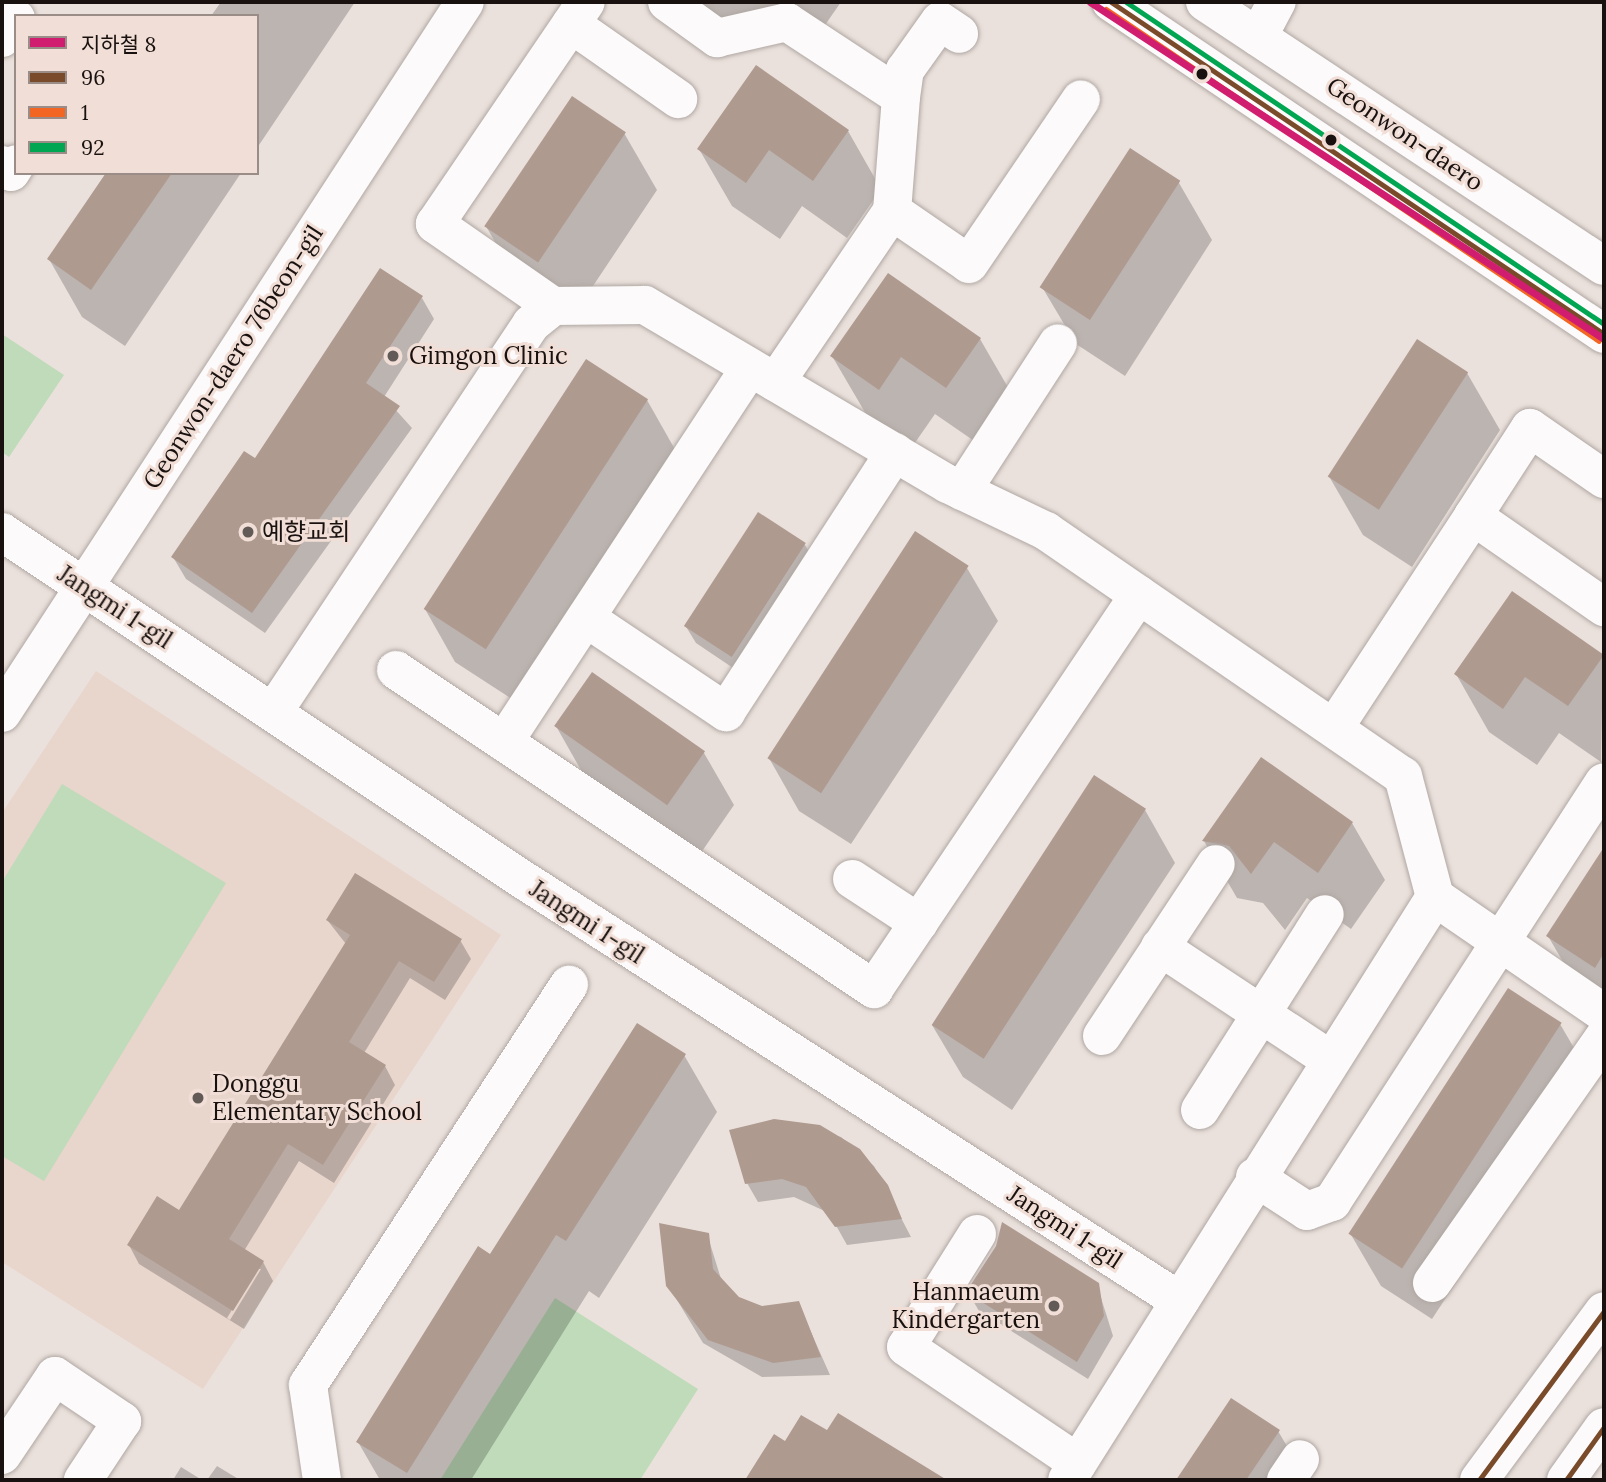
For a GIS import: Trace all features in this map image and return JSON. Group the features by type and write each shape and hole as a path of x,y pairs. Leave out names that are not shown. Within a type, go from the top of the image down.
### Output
{"street":[{"name":"Geonwon-daero 76beon-gil","path":"2,713 465,2"},
{"path":"667,2 717,37 787,22 901,97"},
{"path":"1111,2 1604,334"},
{"name":"Geonwon-daero","path":"1206,2 1604,266"},
{"path":"1258,37 1277,2"},
{"path":"678,99 579,13 435,224 553,306 645,305 962,491 1046,531 1404,776 1435,897 1604,1013"},
{"path":"2,38 14,20"},
{"path":"505,743 586,618 763,375 892,211 905,70 940,20 959,34"},
{"path":"892,211 970,264 1081,99"},
{"path":"274,711 531,324 553,306"},
{"path":"962,491 1058,343"},
{"path":"1334,729 1530,428 1604,480"},
{"path":"586,618 726,712 895,452"},
{"path":"1472,516 1604,607"},
{"name":"Jangmi 1-gil","path":"2,532 536,888 1180,1301"},
{"path":"396,670 874,989 1139,595"},
{"path":"1255,1177 1307,1211 1332,1202 1498,940 1604,782"},
{"path":"1102,1037 1216,864"},
{"path":"852,879 919,923"},
{"path":"977,1234 906,1347 1072,1472 1255,1177 1435,897"},
{"path":"1200,1110 1325,914"},
{"path":"1160,947 1331,1060"},
{"path":"322,1480 308,1385 569,984"},
{"path":"1432,1283 1604,1037"},
{"path":"1479,1480 1604,1311"},
{"path":"2,1455 55,1376 122,1421 83,1480"},
{"path":"1566,1480 1604,1427"}],"shaded area":[{"name":"Donggu Elementary School","path":"96,671 501,935 203,1389 2,1262 2,813"}],"green space":[{"path":"2,334 64,375 9,457 2,452"},
{"path":"62,784 226,883 44,1181 2,1156 2,882"},
{"path":"555,1298 698,1389 640,1480 440,1480"}],"building":[{"path":"756,65 849,130 813,181 769,150 746,183 697,149"},
{"path":"572,96 626,132 538,263 484,226"},
{"path":"1130,148 1180,181 1090,320 1040,287"},
{"path":"105,175 171,175 91,290 47,259"},
{"path":"380,268 423,296 366,383 400,406 252,613 171,557 244,451 255,458"},
{"path":"888,273 981,338 946,388 901,357 879,390 830,356"},
{"path":"1417,339 1468,372 1379,510 1328,477"},
{"path":"586,359 648,399 486,649 424,609"},
{"path":"758,512 806,543 732,657 684,626"},
{"path":"915,531 969,566 821,793 767,758"},
{"path":"1512,591 1604,655 1568,706 1525,677 1503,709 1454,674"},
{"path":"592,672 705,751 667,805 554,726"},
{"path":"1261,757 1353,822 1318,873 1274,842 1251,874 1229,846 1202,841"},
{"path":"1094,775 1146,809 984,1059 932,1025"},
{"path":"1604,847 1604,953 1595,968 1546,936"},
{"path":"355,873 462,939 434,982 399,961 349,1042 386,1065 323,1165 288,1144 229,1239 264,1261 233,1311 127,1245 157,1196 179,1210 350,935 326,920"},
{"path":"1508,988 1562,1023 1402,1269 1348,1234"},
{"path":"637,1023 686,1054 566,1241 556,1235 407,1473 356,1442 478,1246 490,1254"},
{"path":"774,1119 820,1125 860,1149 888,1185 902,1219 835,1227 806,1187 782,1179 745,1184 729,1130"},
{"path":"1002,1222 1099,1283 1104,1316 1077,1362 966,1292 996,1246"},
{"path":"659,1223 709,1233 713,1269 739,1297 762,1306 799,1301 821,1357 773,1363 708,1340 666,1286"},
{"path":"1231,1398 1280,1430 1246,1480 1176,1480"},
{"path":"838,1413 947,1480 745,1480 774,1434 785,1441 801,1415 827,1430"}],"metro line":[{"name":"8","path":"1090,2 1604,339"}],"transit line":[{"name":"96","path":"1111,2 1604,334"},
{"name":"92","path":"1126,2 1604,324"},
{"name":"1","path":"1106,9 1599,341"},
{"name":"96","path":"1479,1480 1604,1311"},
{"name":"96","path":"1566,1480 1604,1427"}],"place":[{"name":"Gimgon Clinic","path":"393,356"},
{"name":"예향교회","path":"248,532"},
{"name":"Donggu Elementary School","path":"198,1098"},
{"name":"Hanmaeum Kindergarten","path":"1054,1306"}]}
